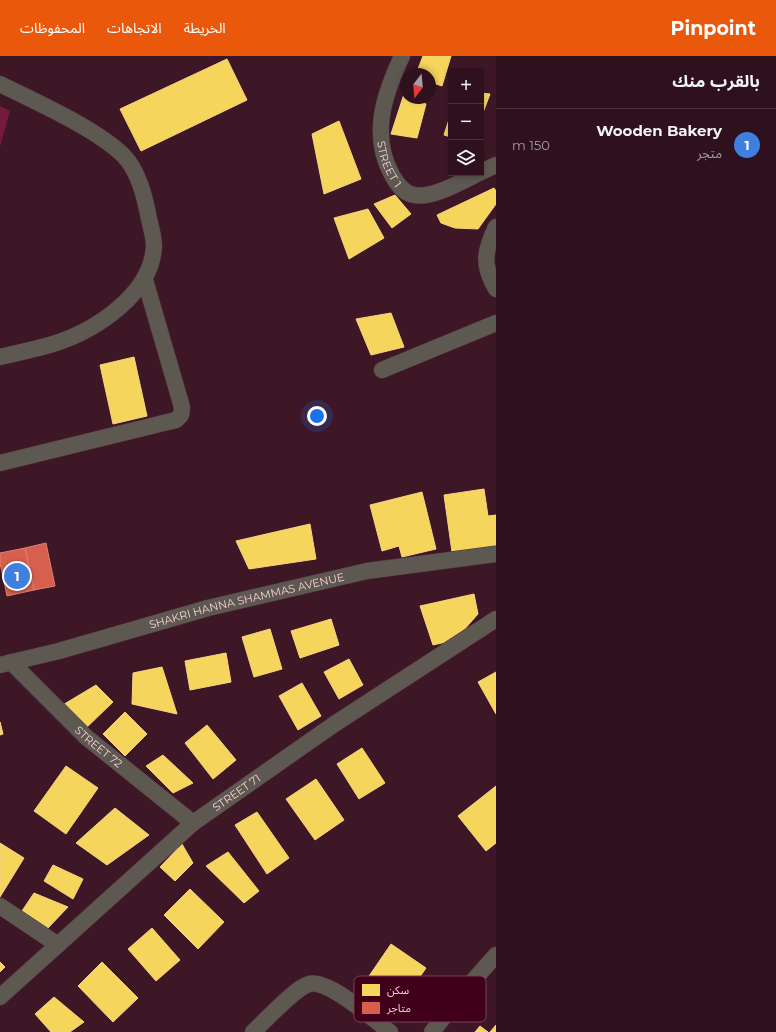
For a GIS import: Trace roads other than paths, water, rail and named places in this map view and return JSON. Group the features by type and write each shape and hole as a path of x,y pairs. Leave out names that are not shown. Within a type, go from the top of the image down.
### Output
{"street":[{"name":"STREET 1","path":"402,56 388,87 380,120 384,161 399,187 413,195 429,195 473,176"},
{"path":"0,84 104,140 124,156 137,178 147,206 154,245 145,280 119,308 98,323 54,344 0,357"},
{"name":"STREET 1","path":"484,171 496,165"},
{"path":"496,227 489,243 485,265 496,289"},
{"path":"0,463 176,420 181,415 182,407 145,280"},
{"path":"382,370 496,323"},
{"name":"SHAKRI HANNA SHAMMAS AVENUE","path":"6,664 208,608 367,571 496,554"},
{"name":"STREET 71","path":"0,997 193,824 327,729 496,619"},
{"name":"STREET 72","path":"6,664 86,737 193,824"},
{"path":"0,906 58,945"},
{"path":"477,976 496,955"},
{"path":"253,1032 298,990 310,984 324,986 354,1005"},
{"path":"377,1022 390,1032"},
{"path":"432,1032 440,1022"}],"place":[{"name":"Wooden Bakery","path":"17,576"}]}
